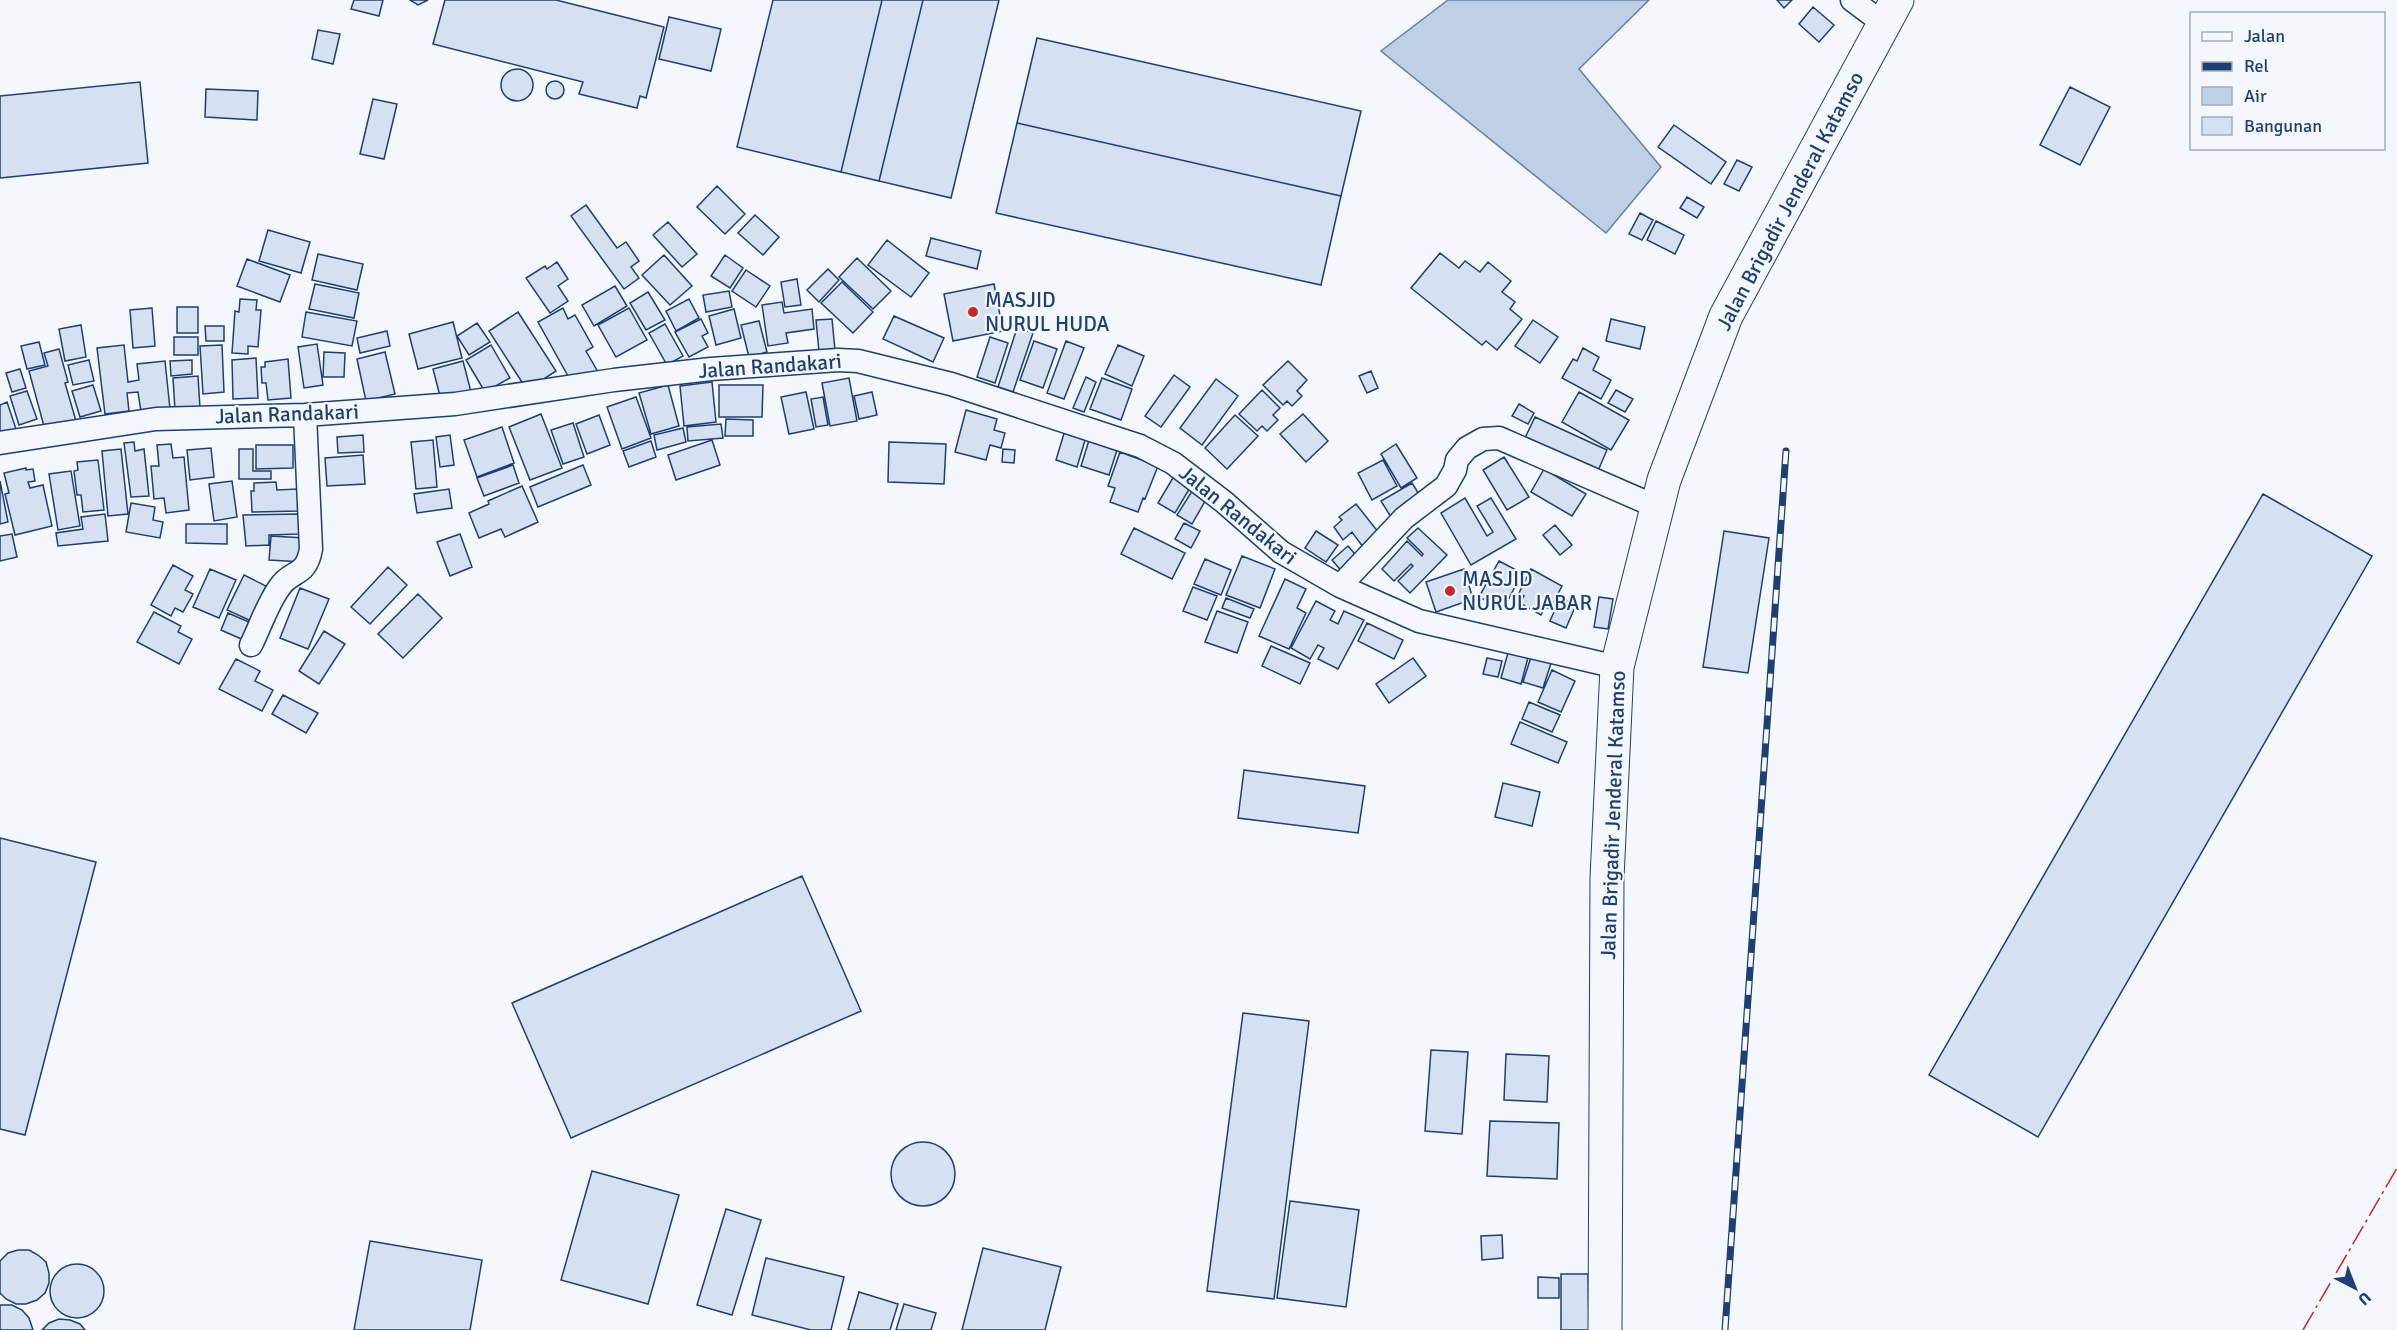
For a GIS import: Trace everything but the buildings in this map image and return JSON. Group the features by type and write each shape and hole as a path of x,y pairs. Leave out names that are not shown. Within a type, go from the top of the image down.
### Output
{"highway":[{"name":"Jalan Brigadir Jenderal Katamso","path":"1605,1330 1607,878 1617,667 1664,480 1726,316 1891,12"}],"street":[{"path":"1852,0 1891,12"},
{"name":"Jalan Randakari","path":"0,443 156,419 305,415 455,404 614,380 711,369 794,362 858,361 951,384 1159,454 1224,501 1281,552 1340,586 1419,621 1617,667"},
{"path":"251,645 279,588 302,570 309,560 311,549 305,415"},
{"path":"1340,586 1404,518 1446,486 1456,460 1467,448 1483,439 1499,438 1657,507"}],"water":[{"path":"1448,0 1649,0 1579,69 1661,167 1606,233 1381,51"}],"railway":[{"path":"1725,1330 1786,451"}],"power":[{"path":"2303,1330 2397,1168"}],"place":[{"name":"MASJID NURUL HUDA","path":"973,312"},
{"name":"MASJID NURUL JABAR","path":"1450,591"}]}
